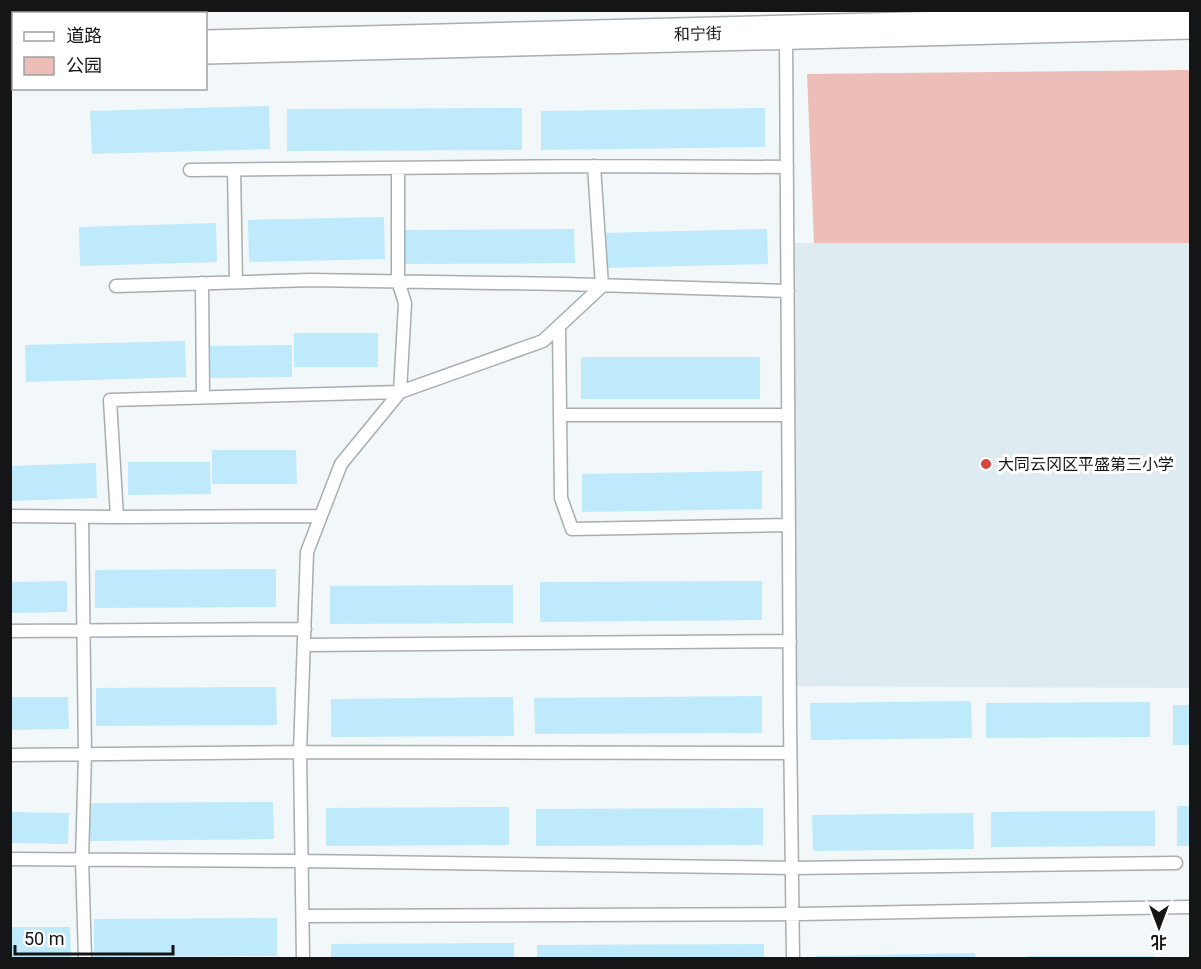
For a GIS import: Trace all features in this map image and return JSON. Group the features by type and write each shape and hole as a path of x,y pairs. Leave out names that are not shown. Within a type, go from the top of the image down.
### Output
{"main road":[{"name":"和宁街","path":"207,47 1191,22"}],"lane":[{"path":"786,32 790,753 794,958"},
{"path":"190,171 594,166 787,167"},
{"path":"594,166 602,286"},
{"path":"303,958 300,752 308,552 340,464 400,392 405,303 398,281 398,168"},
{"path":"234,170 236,282"},
{"path":"116,286 310,280 788,291"},
{"path":"202,283 203,397"},
{"path":"117,517 110,400 400,392 543,342 602,286"},
{"path":"559,326 561,498 572,529 789,525"},
{"path":"560,415 788,415"},
{"path":"10,516 321,516"},
{"path":"82,517 85,754 82,859 85,958"},
{"path":"10,631 304,629"},
{"path":"304,645 790,641"},
{"path":"10,755 300,752 790,753"},
{"path":"10,859 792,868 1176,863"},
{"path":"303,916 793,914 1191,907"}],"shaded area":[{"name":"大同云冈区平盛第三小学","path":"782,243 1190,243 1190,688 782,686"}],"green space":[{"path":"1188,70 1190,74 1190,243 814,243 807,74"}],"building":[{"path":"269,106 270,149 92,154 90,111"},
{"path":"522,108 522,150 287,151 287,109"},
{"path":"765,108 765,147 541,150 541,111"},
{"path":"384,217 385,259 249,262 248,220"},
{"path":"216,223 217,262 80,266 79,227"},
{"path":"574,229 575,263 404,264 404,230"},
{"path":"767,229 768,264 604,268 603,233"},
{"path":"294,333 378,333 378,367 294,367"},
{"path":"185,341 186,377 26,382 25,345"},
{"path":"292,345 292,377 209,378 209,346"},
{"path":"581,357 760,357 760,399 581,399"},
{"path":"212,450 296,450 297,484 212,484"},
{"path":"128,462 210,462 211,494 128,495"},
{"path":"96,463 97,498 10,501 10,466"},
{"path":"762,471 762,509 582,512 582,474"},
{"path":"276,569 276,607 95,608 95,570"},
{"path":"67,581 67,612 10,613 10,582"},
{"path":"762,581 762,620 540,622 540,582"},
{"path":"513,585 513,623 330,624 330,586"},
{"path":"276,687 277,725 96,726 96,688"},
{"path":"762,696 762,733 535,734 534,698"},
{"path":"10,697 68,697 69,729 10,730"},
{"path":"513,697 514,736 331,737 331,699"},
{"path":"971,701 972,738 811,740 810,703"},
{"path":"1150,702 1150,737 986,738 986,703"},
{"path":"1173,705 1190,705 1190,745 1173,745"},
{"path":"273,802 274,839 90,841 90,803"},
{"path":"1177,806 1190,806 1190,846 1177,846"},
{"path":"509,807 509,845 326,846 326,808"},
{"path":"763,808 763,845 536,846 536,809"},
{"path":"1155,811 1155,846 991,847 991,812"},
{"path":"10,812 69,813 68,844 10,843"},
{"path":"973,813 974,849 813,851 812,815"},
{"path":"277,918 277,956 94,957 94,919"},
{"path":"10,927 70,927 71,958 10,958"},
{"path":"514,943 514,958 331,958 331,944"},
{"path":"764,944 764,958 537,958 537,945"},
{"path":"975,953 976,958 815,958 815,956"},
{"path":"1029,956 1154,956 1154,958 1029,958"}],"place":[{"name":"大同云冈区平盛第三小学","path":"986,464"}]}
